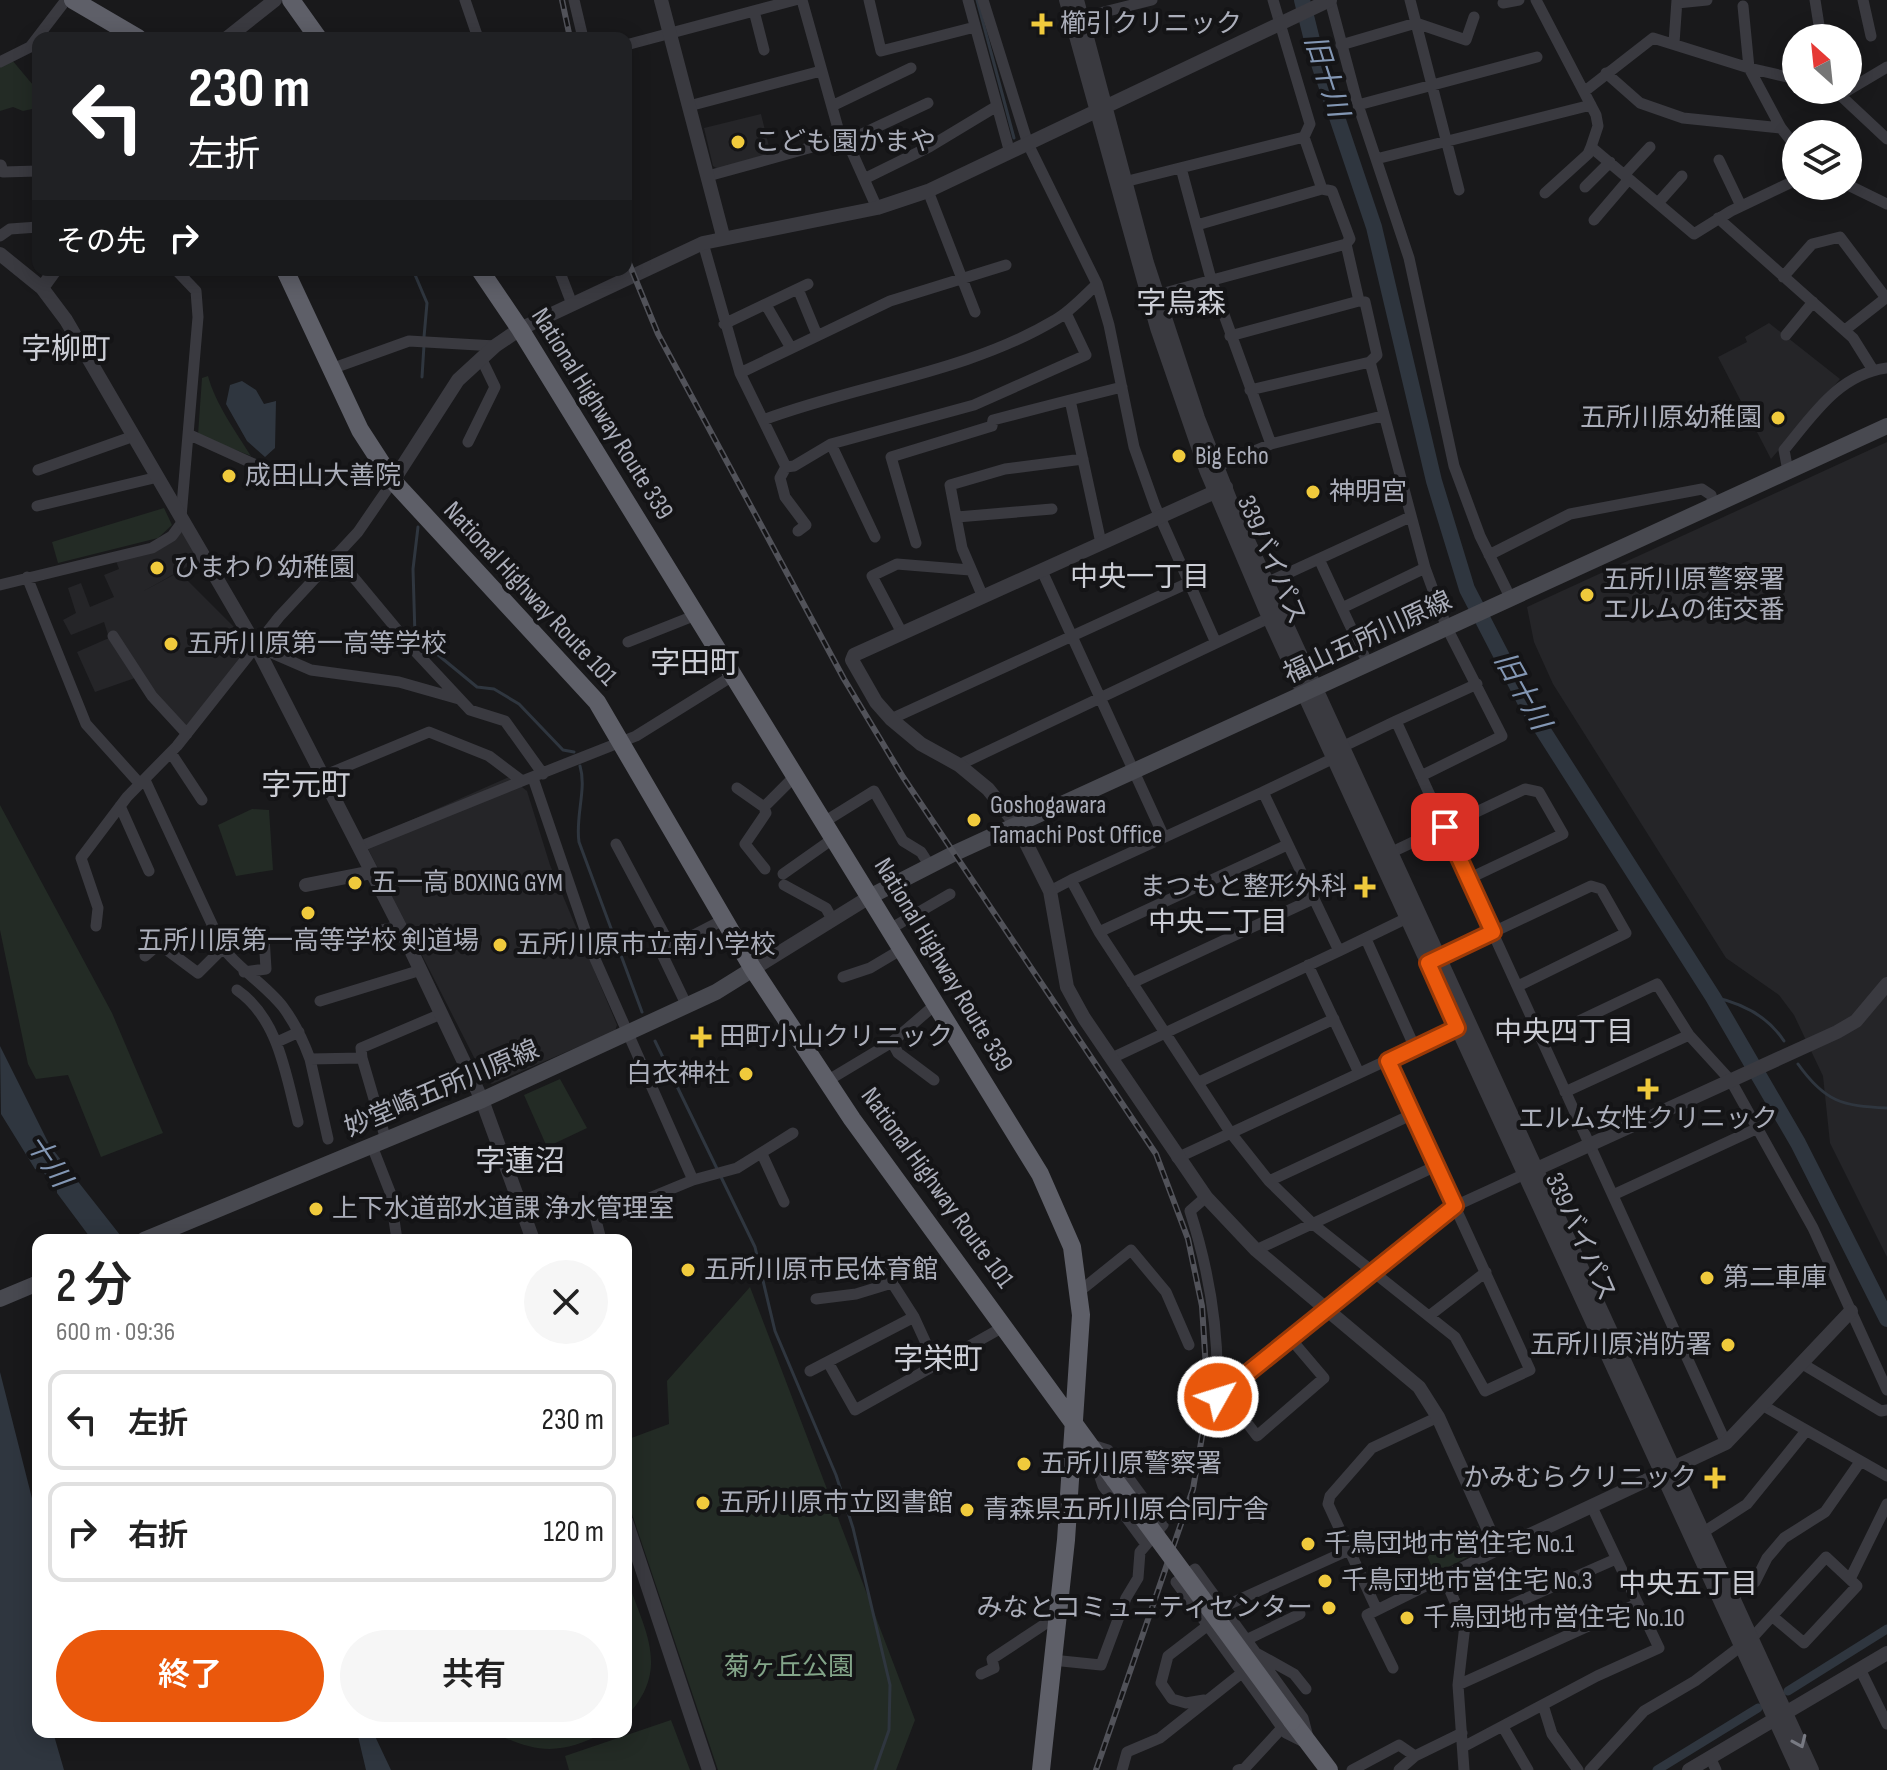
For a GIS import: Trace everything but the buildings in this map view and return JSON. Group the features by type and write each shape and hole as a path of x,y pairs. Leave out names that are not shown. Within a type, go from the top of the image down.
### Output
{"highway":[{"path":"73,0 128,32"},
{"path":"291,0 314,32"},
{"name":"National Highway Route 101","path":"288,276 360,430 393,481 579,679 620,741 753,969 827,1081 1077,1424 1287,1725 1310,1745 1329,1770"},
{"name":"National Highway Route 339","path":"484,276 520,329 871,896 1050,1191 1072,1247 1080,1291 1077,1424 1041,1770"}],"main road":[{"name":"福山五所川原線","path":"871,896 1017,825 1887,426"},
{"name":"妙堂崎五所川原線","path":"158,1234 482,1100 687,1006 753,969"},
{"path":"0,1299 32,1286"}],"street":[{"path":"46,32 66,0"},
{"path":"235,32 275,0"},
{"path":"465,0 475,32"},
{"path":"574,0 582,32"},
{"path":"661,0 723,236"},
{"path":"632,43 795,0"},
{"path":"802,0 844,140 877,208"},
{"path":"869,0 881,51 975,27"},
{"path":"968,0 1010,153"},
{"path":"983,0 1028,144 1097,284 1134,447 1188,583 1216,643"},
{"name":"339バイパス","path":"1066,0 1076,19 1101,109 1157,328 1261,586 1269,618 1310,691"},
{"path":"1077,0 1076,19 1152,0"},
{"path":"1273,0 1310,124 1304,137 1322,189"},
{"path":"96,926 98,908 81,858 120,806 171,753 256,646 358,532 444,401 495,346 520,329 703,243 723,236 877,208 928,191 1329,0 1358,105 1409,258 1454,466 1508,600"},
{"path":"1410,0 1459,190"},
{"path":"1503,3 1519,0"},
{"path":"1536,0 1585,91 1598,126 1588,154 1545,193"},
{"path":"1674,43 1677,2 1707,0"},
{"path":"1815,0 1819,24"},
{"path":"1863,0 1871,36"},
{"path":"1743,6 1749,68 1781,128"},
{"path":"754,11 764,50"},
{"path":"1341,45 1416,23 1466,40 1474,17"},
{"path":"1585,91 1653,38 1782,76"},
{"path":"0,62 32,51"},
{"path":"1358,105 1537,57"},
{"path":"1862,78 1887,67"},
{"path":"832,106 911,68"},
{"path":"689,106 821,71"},
{"path":"1606,73 1640,103 1683,118 1781,128"},
{"path":"708,176 844,140 928,103"},
{"path":"1848,104 1887,139"},
{"path":"1376,159 1591,105"},
{"path":"864,179 929,147 997,106"},
{"path":"1101,109 1128,181 1157,295 1212,468 1271,444 1382,416"},
{"path":"1128,181 1304,137"},
{"path":"1591,147 1694,234 1718,218 1782,187"},
{"path":"1594,220 1650,147"},
{"path":"1719,160 1741,206"},
{"path":"1585,187 1610,162"},
{"path":"0,164 3,172 32,171"},
{"path":"1181,168 1211,279 1271,444"},
{"path":"1658,203 1682,176"},
{"path":"1157,295 1346,244 1350,239 1332,191 1322,189 1197,225"},
{"path":"928,191 975,312"},
{"path":"1862,192 1887,204"},
{"path":"1718,218 1845,330 1862,349 1873,370"},
{"path":"0,236 10,229 32,227"},
{"path":"1783,277 1812,244 1840,237 1887,297 1845,330"},
{"path":"703,243 740,373 786,467"},
{"path":"1346,244 1359,301"},
{"path":"0,254 42,288 77,336 256,646 421,970 482,1100 531,1234"},
{"path":"740,373 890,301 1006,265"},
{"path":"42,288 51,276"},
{"path":"0,585 152,548 172,536 182,519 197,299 196,291 182,276"},
{"path":"561,276 572,304"},
{"path":"763,420 798,407 973,358 1066,313 1097,284"},
{"path":"724,324 803,286 817,335"},
{"path":"1230,336 1359,301 1365,302 1377,355 1370,362 1250,390"},
{"path":"1786,335 1813,302"},
{"path":"766,305 791,348"},
{"path":"786,467 794,466 831,444 974,405 1086,355 1066,313"},
{"path":"331,369 394,344 424,342 495,346"},
{"path":"468,442 495,387 481,358"},
{"path":"1370,362 1425,568 1454,625 1502,736 1421,776"},
{"path":"1788,471 1784,450 1840,385 1873,370 1887,368"},
{"path":"916,543 891,457 992,426 993,420 1122,387"},
{"path":"1070,400 1101,543"},
{"path":"190,435 265,469"},
{"path":"38,470 134,436"},
{"path":"831,444 875,537"},
{"path":"983,597 970,570 950,485 1005,469 1083,459"},
{"path":"786,467 780,478 785,497 806,525 798,531"},
{"path":"37,506 158,477"},
{"path":"1220,489 854,655 852,660 876,702 891,719 921,744 959,765 993,794 1017,825 1050,891 1067,987 1177,1158 1206,1197 1256,1250 1419,1387 1438,1417 1498,1550"},
{"path":"1489,555 1570,514 1596,507 1702,489 1711,495 1714,506"},
{"path":"957,517 1052,509"},
{"path":"1410,517 1261,586 1338,752 1390,853 1433,960 1591,886 1601,889 1626,933 1518,986"},
{"path":"335,555 470,710 505,721 533,778 584,929 627,1035 659,1099 693,1180"},
{"path":"1319,559 1368,664"},
{"path":"902,633 872,576 897,564 970,570"},
{"path":"1342,608 1425,568"},
{"path":"1042,571 1164,837"},
{"path":"27,577 86,724 142,782 223,948 281,1005 299,1032 310,1059 328,1139"},
{"path":"891,719 1188,583"},
{"path":"628,642 696,615"},
{"path":"959,765 1269,618"},
{"path":"113,636 152,696 187,734"},
{"path":"256,646 311,670 399,682 461,700"},
{"path":"359,847 636,736 734,675"},
{"path":"1050,891 1263,792 1396,721 1477,684"},
{"path":"1396,721 1726,1443"},
{"path":"323,776 429,732 533,778"},
{"name":"339バイパス","path":"1338,752 1407,918 1433,960 1667,1472 1748,1641 1781,1716 1798,1770"},
{"path":"171,753 202,800"},
{"path":"764,807 795,776"},
{"path":"737,788 764,807 766,813 745,844 765,869"},
{"path":"1390,853 1533,788 1539,792 1563,834 1468,879"},
{"path":"832,919 826,908 783,880 829,830 874,791 903,841 921,852 930,866"},
{"path":"1263,792 1339,951"},
{"path":"120,806 149,871"},
{"path":"616,844 671,947"},
{"path":"1099,932 1287,845"},
{"path":"306,885 372,872"},
{"path":"1071,880 1099,932 1230,1132 1269,1181 1313,1224 1455,1337 1485,1391 1530,1370 1388,1061"},
{"path":"890,929 950,894"},
{"path":"753,969 871,896"},
{"path":"1132,983 1313,899"},
{"path":"1112,1058 1407,918"},
{"path":"687,1006 661,952 725,919"},
{"path":"318,944 399,926"},
{"path":"244,972 266,969 264,937"},
{"path":"1366,939 1415,1048"},
{"path":"145,956 159,944 198,973 223,948"},
{"path":"843,977 870,968 902,949"},
{"path":"1308,965 1359,1073"},
{"path":"320,1001 421,970"},
{"path":"1541,1039 1657,984 1689,1035 1734,1080 1813,1228 1887,1390"},
{"path":"1218,1397 1324,1308 1455,1206 1734,1080 1856,1021 1887,984"},
{"path":"237,990 254,1002 277,1042 298,1122"},
{"path":"827,1081 892,1042 936,1004"},
{"path":"396,1234 361,1048 441,1014"},
{"path":"1199,1082 1334,1019"},
{"path":"1177,1158 1462,1025"},
{"path":"277,1042 299,1032"},
{"path":"1565,1092 1689,1035"},
{"path":"892,1042 898,1053 934,1080"},
{"path":"310,1059 362,1058"},
{"path":"1269,1181 1413,1114"},
{"path":"1613,1195 1758,1128"},
{"path":"600,1234 596,1220 693,1180 719,1173 762,1154 793,1133"},
{"path":"762,1154 784,1202"},
{"path":"1256,1250 1436,1166"},
{"path":"1206,1197 1190,1211 1211,1292 1218,1397 1214,1425 1226,1428 1241,1415 1257,1436 1324,1378 1290,1338"},
{"path":"1080,1291 1131,1250 1166,1292 1189,1345"},
{"path":"882,1267 914,1317 936,1365"},
{"path":"1429,1316 1486,1272"},
{"path":"816,1299 856,1294 892,1283"},
{"path":"1393,1668 1367,1615 1726,1443 1851,1311"},
{"path":"810,1371 829,1364 914,1317"},
{"path":"829,1364 855,1410 1005,1326"},
{"path":"1801,1363 1881,1411 1887,1410"},
{"path":"1762,1405 1887,1476"},
{"path":"1377,1610 1328,1504 1330,1496 1372,1448 1438,1417"},
{"path":"1748,1641 1733,1595 1698,1536 1747,1504 1806,1431"},
{"path":"1052,1660 1101,1665 1126,1598 1138,1578 1140,1552 1163,1525 1108,1450 1089,1444"},
{"path":"1089,1444 1103,1486 1145,1543"},
{"path":"1733,1595 1755,1582 1767,1558 1784,1538 1825,1512 1860,1462"},
{"path":"1851,1577 1887,1504"},
{"path":"1463,1747 1659,1648 1592,1507"},
{"path":"632,1539 709,1770"},
{"path":"1223,1607 1349,1550"},
{"path":"1590,1770 1644,1711 1695,1681 1748,1641 1826,1557 1851,1577 1857,1586 1804,1643 1772,1616"},
{"path":"1465,1625 1616,1559"},
{"path":"1238,1770 1245,1768 1287,1725 1207,1626 1176,1582 1195,1569 1303,1718 1310,1745"},
{"path":"1445,1579 1465,1625 1458,1685 1464,1770"},
{"path":"1458,1685 1637,1604"},
{"path":"1246,1640 1300,1614"},
{"path":"981,1674 994,1668 992,1659 1057,1616"},
{"path":"1207,1626 1168,1656 1161,1683 1172,1699 1182,1703 1209,1699"},
{"path":"1254,1652 1294,1674 1306,1689"},
{"path":"1689,1770 1713,1764 1781,1716 1887,1653"},
{"path":"1860,1669 1887,1723"},
{"path":"1122,1770 1127,1752 1160,1738 1243,1672"},
{"path":"1543,1705 1552,1734 1578,1770"},
{"path":"1781,1716 1812,1770"},
{"path":"1503,1727 1528,1770"},
{"path":"1399,1770 1415,1756 1462,1733"},
{"path":"1352,1770 1399,1745 1415,1756"}],"shaded area":[{"name":"こども園かまや","path":"761,114 771,155 718,169 713,166 704,128"},
{"name":"五所川原幼稚園","path":"1769,323 1840,379 1771,459 1718,357 1747,342 1745,337"},
{"path":"1887,442 1887,1257 1830,1143 1823,1076 1794,1015 1779,995 1726,958 1553,684 1534,642 1527,607"},
{"name":"五所川原第一高等学校","path":"182,531 199,560 142,592 179,572 237,630 249,649 185,731 135,678 95,692 77,652 109,638 104,622 71,635 63,620 76,613 68,588 81,583 90,607 114,597 104,575 119,569 116,561"},
{"name":"五所川原市立南小学校","path":"509,777 527,791 550,865 617,1025 615,1031 492,1084 486,1081 364,841"}],"green space":[{"path":"12,60 32,84 32,109 23,111 13,107 0,111 0,66"},
{"path":"208,376 221,407 251,456 198,435 202,378"},
{"path":"164,508 172,525 158,538 58,563 52,542"},
{"path":"0,805 112,1013 163,1133 101,1157 68,1075 36,1079 28,1064 0,930"},
{"path":"252,809 269,810 273,870 236,876 218,825"},
{"path":"560,1079 587,1128 547,1147 524,1095"},
{"name":"菊ヶ丘公園","path":"750,1287 915,1720 896,1770 718,1770 632,1514 632,1438 669,1424 667,1381"},
{"path":"1478,1526 1487,1547 1435,1574 1425,1551"},
{"path":"632,1593 650,1649 648,1682 632,1709"},
{"path":"671,1720 690,1770 569,1770 565,1756 618,1738 632,1738 632,1733"},
{"path":"506,1738 594,1738 549,1749"}],"water":[{"path":"242,381 256,390 264,404 276,401 275,448 265,457 247,441 226,404 230,385"},
{"name":"十川","path":"0,1046 50,1146 119,1234 88,1234 57,1189 43,1172 35,1169 1,1114"},
{"path":"0,1372 32,1498 32,1738 55,1738 64,1770 0,1770"},
{"path":"358,1738 376,1738 391,1770 366,1770"}],"waterway":[{"path":"977,0 1014,138"},
{"name":"旧十川","path":"1302,0 1315,52 1374,227 1434,481 1467,589 1528,707 1713,997 1798,1143 1887,1319"},
{"path":"416,276 427,303 424,337"},
{"path":"422,377 424,345"},
{"path":"418,527 413,569 415,636 477,687 494,689 519,704 563,750 574,752"},
{"path":"580,766 579,842 642,1012"},
{"path":"1713,997 1753,1012 1770,1024 1784,1041"},
{"path":"655,1041 755,1247 775,1331 836,1475 853,1528 890,1685 889,1730 875,1770"},
{"path":"1798,1064 1817,1087 1836,1100 1858,1106 1887,1108"},
{"path":"1788,1691 1887,1629"},
{"path":"1657,1770 1758,1708"}],"railway":[{"path":"562,0 569,32"},
{"path":"632,271 658,334 844,679 903,777 1156,1154 1188,1239 1202,1306 1206,1369 1204,1425 1193,1489 1096,1770"}],"place":[{"name":"櫛引クリニック","path":"1042,24"},
{"name":"こども園かまや","path":"738,142"},
{"name":"五所川原幼稚園","path":"1778,418"},
{"name":"Big Echo","path":"1179,456"},
{"name":"成田山大善院","path":"229,476"},
{"name":"神明宮","path":"1313,492"},
{"name":"ひまわり幼稚園","path":"157,568"},
{"name":"五所川原警察署 エルムの街交番","path":"1587,595"},
{"name":"五所川原第一高等学校","path":"171,644"},
{"name":"Goshogawara Tamachi Post Office","path":"974,820"},
{"name":"五一高 BOXING GYM","path":"355,883"},
{"name":"まつもと整形外科","path":"1365,887"},
{"name":"五所川原第一高等学校 剣道場","path":"308,913"},
{"name":"五所川原市立南小学校","path":"500,945"},
{"name":"田町小山クリニック","path":"701,1037"},
{"name":"白衣神社","path":"746,1074"},
{"name":"エルム女性クリニック","path":"1648,1089"},
{"name":"上下水道部水道課 浄水管理室","path":"316,1209"},
{"name":"五所川原市民体育館","path":"688,1270"},
{"name":"第二車庫","path":"1707,1278"},
{"name":"五所川原消防署","path":"1728,1345"},
{"name":"五所川原警察署","path":"1024,1464"},
{"name":"かみむらクリニック","path":"1715,1478"},
{"name":"五所川原市立図書館","path":"703,1503"},
{"name":"青森県五所川原合同庁舎","path":"967,1510"},
{"name":"千鳥団地市営住宅 No.1","path":"1308,1544"},
{"name":"千鳥団地市営住宅 No.3","path":"1325,1581"},
{"name":"みなとコミュニティセンター","path":"1329,1608"},
{"name":"千鳥団地市営住宅 No.10","path":"1407,1618"}],"district":[{"name":"字烏森","path":"1181,304"},
{"name":"字柳町","path":"66,350"},
{"name":"中央一丁目","path":"1140,577"},
{"name":"字田町","path":"695,664"},
{"name":"字元町","path":"306,786"},
{"name":"中央二丁目","path":"1218,922"},
{"name":"中央四丁目","path":"1564,1032"},
{"name":"字蓮沼","path":"520,1162"},
{"name":"字栄町","path":"938,1360"},
{"name":"中央五丁目","path":"1688,1584"}],"route":[{"path":"1218,1397 1324,1308 1455,1206 1388,1061 1457,1028 1428,963 1493,932 1445,827"}]}
